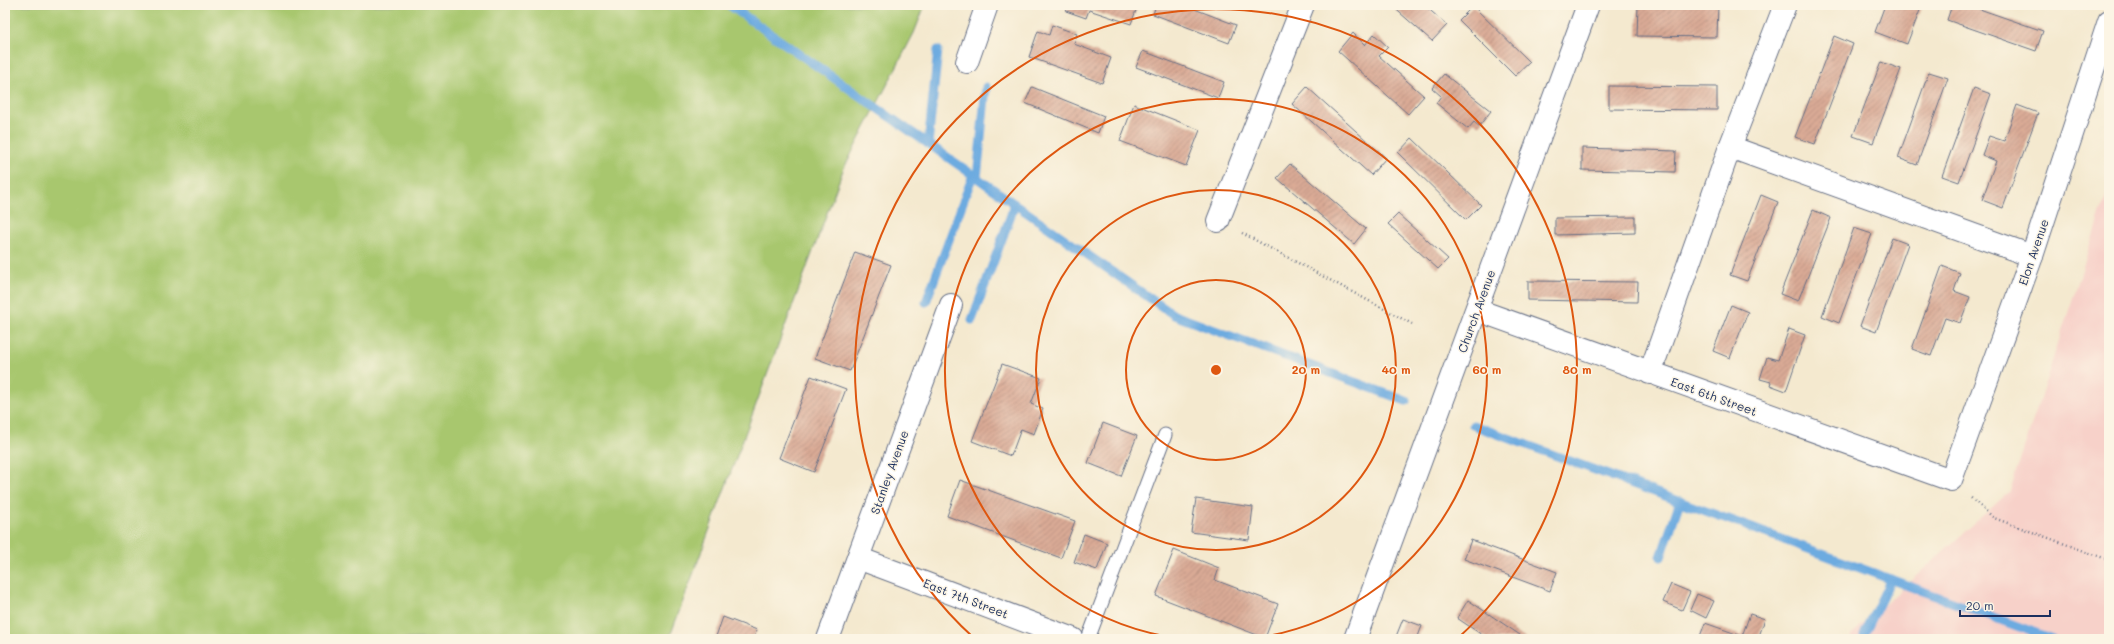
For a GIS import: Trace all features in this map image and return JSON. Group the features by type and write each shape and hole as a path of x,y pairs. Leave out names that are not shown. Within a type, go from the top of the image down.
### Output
{"street":[{"path":"967,62 987,5"},
{"path":"1218,221 1303,5"},
{"name":"Church Avenue","path":"1355,639 1588,5"},
{"path":"1650,373 1730,147 1785,5"},
{"name":"Elon Avenue","path":"1951,480 2032,256 2109,21"},
{"path":"1730,147 2032,256"},
{"name":"Stanley Avenue","path":"828,639 951,305"},
{"name":"East 6th Street","path":"1477,310 1951,480"},
{"name":"East 7th Street","path":"858,558 1073,639"}],"lane":[{"path":"1088,639 1165,435"}],"path":[{"path":"1218,221 1412,324"},
{"path":"1951,480 1994,518 2109,560"}],"shaded area":[{"path":"2109,187 2109,639 1851,639 1853,633 2010,491"}],"green space":[{"path":"5,5 925,5 914,33 843,170 669,639 5,639"}],"building":[{"path":"1068,5 1138,5 1131,24 1089,10 1086,18 1066,11"},
{"path":"1156,5 1184,5 1236,25 1229,43 1153,14"},
{"path":"1391,5 1424,5 1447,25 1432,41"},
{"path":"1638,5 1718,5 1717,37 1637,36"},
{"path":"1885,5 1922,5 1907,44 1875,32"},
{"path":"1952,5 1968,5 2043,31 2036,51 1947,20"},
{"path":"1473,6 1530,62 1515,76 1459,20"},
{"path":"1052,25 1077,34 1074,44 1111,58 1102,83 1029,57 1038,31 1049,35"},
{"path":"1353,33 1365,45 1374,34 1388,47 1379,56 1424,96 1408,114 1338,51"},
{"path":"1834,36 1853,44 1815,144 1795,137"},
{"path":"1143,51 1224,82 1218,98 1136,67"},
{"path":"1881,62 1901,69 1873,143 1853,136"},
{"path":"1929,72 1948,78 1917,165 1898,158"},
{"path":"1444,74 1491,111 1479,126 1474,122 1468,129 1436,103 1441,96 1432,88"},
{"path":"1609,86 1717,87 1717,110 1609,109"},
{"path":"1032,87 1104,116 1098,133 1025,103"},
{"path":"1307,87 1386,158 1371,175 1292,104"},
{"path":"1974,88 1991,94 1959,182 1942,176"},
{"path":"1134,104 1200,130 1186,166 1120,141"},
{"path":"2017,105 2038,113 2003,208 1982,200 1996,161 1982,155 1989,136 2004,141"},
{"path":"1412,138 1481,205 1466,220 1398,153"},
{"path":"1582,148 1676,151 1675,172 1582,170"},
{"path":"1290,164 1366,229 1354,244 1277,178"},
{"path":"1761,195 1778,202 1747,281 1730,275"},
{"path":"1813,210 1831,218 1798,301 1780,294"},
{"path":"1398,214 1448,259 1438,269 1388,224"},
{"path":"1635,217 1635,233 1555,235 1555,218"},
{"path":"1854,228 1872,234 1839,323 1822,316"},
{"path":"1892,238 1908,244 1876,332 1860,326"},
{"path":"855,252 891,265 850,371 815,358"},
{"path":"1942,266 1960,273 1954,291 1970,297 1960,323 1945,318 1931,356 1912,349"},
{"path":"1528,281 1638,282 1637,302 1528,300"},
{"path":"1731,305 1748,312 1730,358 1713,351"},
{"path":"1789,329 1805,335 1786,391 1770,385 1771,382 1760,379 1767,357 1778,360"},
{"path":"1002,364 1041,378 1031,404 1043,409 1034,434 1021,429 1011,456 972,441"},
{"path":"811,376 846,389 814,472 779,458"},
{"path":"1103,423 1137,436 1121,476 1088,463"},
{"path":"960,480 1075,521 1061,558 947,516"},
{"path":"1196,499 1253,507 1249,540 1191,532"},
{"path":"1084,534 1107,543 1097,570 1074,562"},
{"path":"1471,540 1557,572 1550,591 1464,559"},
{"path":"1174,550 1219,568 1215,580 1278,604 1265,638 1156,596"},
{"path":"1671,584 1690,592 1682,610 1663,602"},
{"path":"1697,594 1714,601 1706,618 1690,610"},
{"path":"1468,600 1526,639 1488,639 1457,618"},
{"path":"1750,614 1765,619 1758,639 1699,639 1705,623 1742,636"},
{"path":"723,617 757,630 753,639 715,639"},
{"path":"1403,619 1422,626 1417,639 1395,639"}],"waterway":[{"path":"729,5 1174,315 1406,401"},
{"path":"928,144 938,50"},
{"path":"977,178 986,87"},
{"path":"926,302 973,175"},
{"path":"972,320 1015,204"},
{"path":"1473,425 2052,639"},
{"path":"1661,557 1680,501"},
{"path":"1864,635 1891,579"}]}
